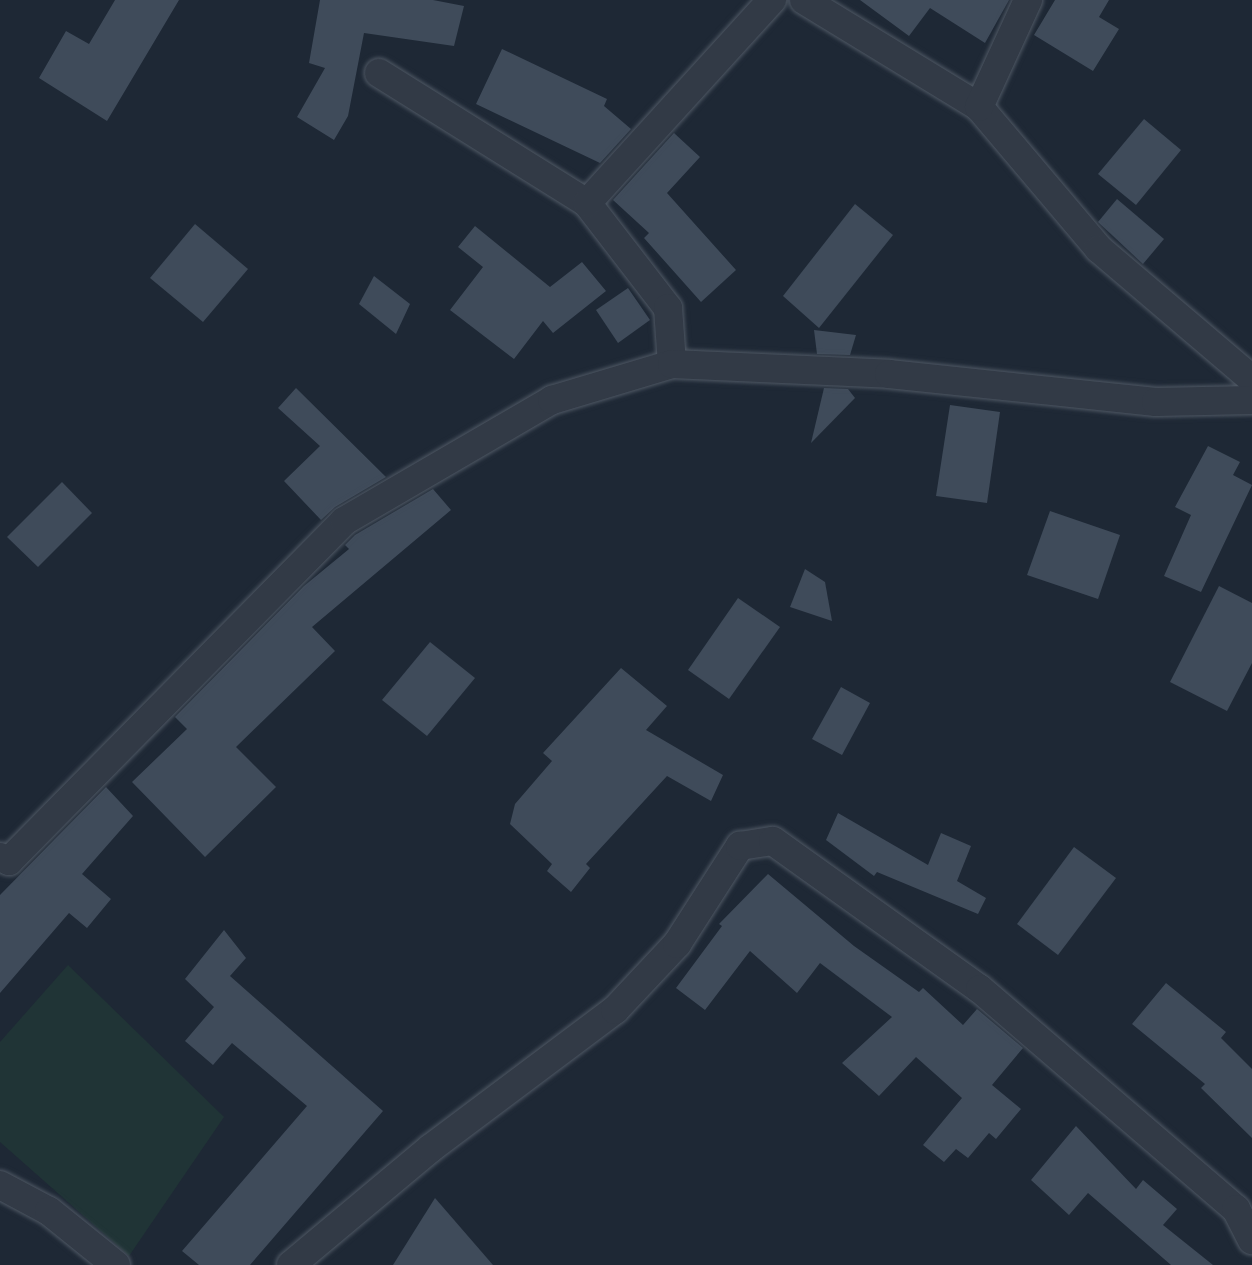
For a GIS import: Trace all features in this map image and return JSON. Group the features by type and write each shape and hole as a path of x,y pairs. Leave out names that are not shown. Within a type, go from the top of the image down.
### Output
{"street":[{"path":"587,203 772,0"},
{"path":"804,0 979,107 1099,249 1252,379"},
{"path":"979,107 1028,0"},
{"path":"379,73 587,203 668,308 672,364"},
{"path":"0,857 9,861 344,521 552,400 672,364 889,374 1156,402 1252,400"},
{"path":"291,1265 431,1148 615,1010 677,944 740,846 773,841 980,989 1236,1209 1252,1240"},
{"path":"0,1185 49,1211 116,1265"}],"green space":[{"path":"68,965 224,1117 129,1256 0,1142 0,1042"}],"building":[{"path":"115,0 179,0 107,121 39,78 66,31 89,44"},
{"path":"320,0 433,0 464,6 454,46 364,33 348,116 334,140 297,117 325,68 309,63"},
{"path":"860,0 1009,0 985,43 930,8 909,36"},
{"path":"1055,0 1109,0 1099,17 1119,29 1093,71 1034,35"},
{"path":"502,49 607,99 604,106 631,129 600,163 476,104"},
{"path":"1144,119 1181,150 1136,205 1098,174"},
{"path":"674,133 700,157 667,193 736,270 701,302 644,238 649,233 613,200"},
{"path":"1117,199 1164,239 1143,264 1098,222"},
{"path":"855,204 893,235 819,328 783,296"},
{"path":"195,224 248,269 203,322 150,278"},
{"path":"475,226 550,287 582,262 606,291 553,333 543,321 514,359 450,310 483,267 458,247"},
{"path":"374,276 410,304 396,334 359,304"},
{"path":"628,288 650,320 618,343 596,310"},
{"path":"814,330 856,335 850,355 817,354"},
{"path":"296,388 386,477 335,507 321,520 284,481 320,446 278,408"},
{"path":"824,388 848,389 855,398 811,443"},
{"path":"950,405 1000,412 987,503 936,496"},
{"path":"1208,446 1240,462 1233,475 1252,485 1201,592 1164,576 1191,515 1175,507"},
{"path":"62,482 92,513 38,567 7,537"},
{"path":"433,489 451,510 312,627 335,651 236,747 276,787 205,857 132,782 187,729 175,717 304,586 349,549 345,545 355,535"},
{"path":"1050,511 1120,535 1098,599 1027,575"},
{"path":"805,569 825,582 832,621 790,607"},
{"path":"1219,586 1252,603 1252,663 1227,711 1170,682"},
{"path":"738,598 780,627 729,699 688,670"},
{"path":"430,642 475,678 427,736 382,700"},
{"path":"621,668 667,706 646,730 723,775 711,801 667,776 586,864 590,868 571,892 547,871 552,864 510,824 515,804 552,761 543,753"},
{"path":"841,687 870,703 842,755 812,739"},
{"path":"106,787 133,816 82,874 111,899 87,928 69,913 0,993 0,895"},
{"path":"838,813 928,865 941,833 971,846 957,881 986,898 978,914 877,872 874,876 826,840"},
{"path":"1074,847 1116,878 1058,955 1017,924"},
{"path":"768,874 854,946 919,992 923,988 963,1025 977,1009 1023,1048 992,1085 1021,1109 996,1139 989,1133 968,1158 956,1149 944,1162 923,1145 962,1098 916,1057 879,1096 842,1063 892,1017 820,963 797,993 750,951 705,1010 676,988 722,926 719,924"},
{"path":"224,930 246,958 230,976 383,1111 250,1265 199,1265 182,1251 307,1106 232,1043 213,1065 185,1041 214,1007 185,979"},
{"path":"1166,983 1226,1032 1221,1038 1252,1069 1252,1138 1201,1088 1205,1084 1132,1024"},
{"path":"1076,1126 1136,1189 1143,1180 1177,1209 1163,1225 1213,1265 1171,1265 1088,1193 1069,1215 1031,1180"},
{"path":"435,1198 493,1265 393,1265"}]}
